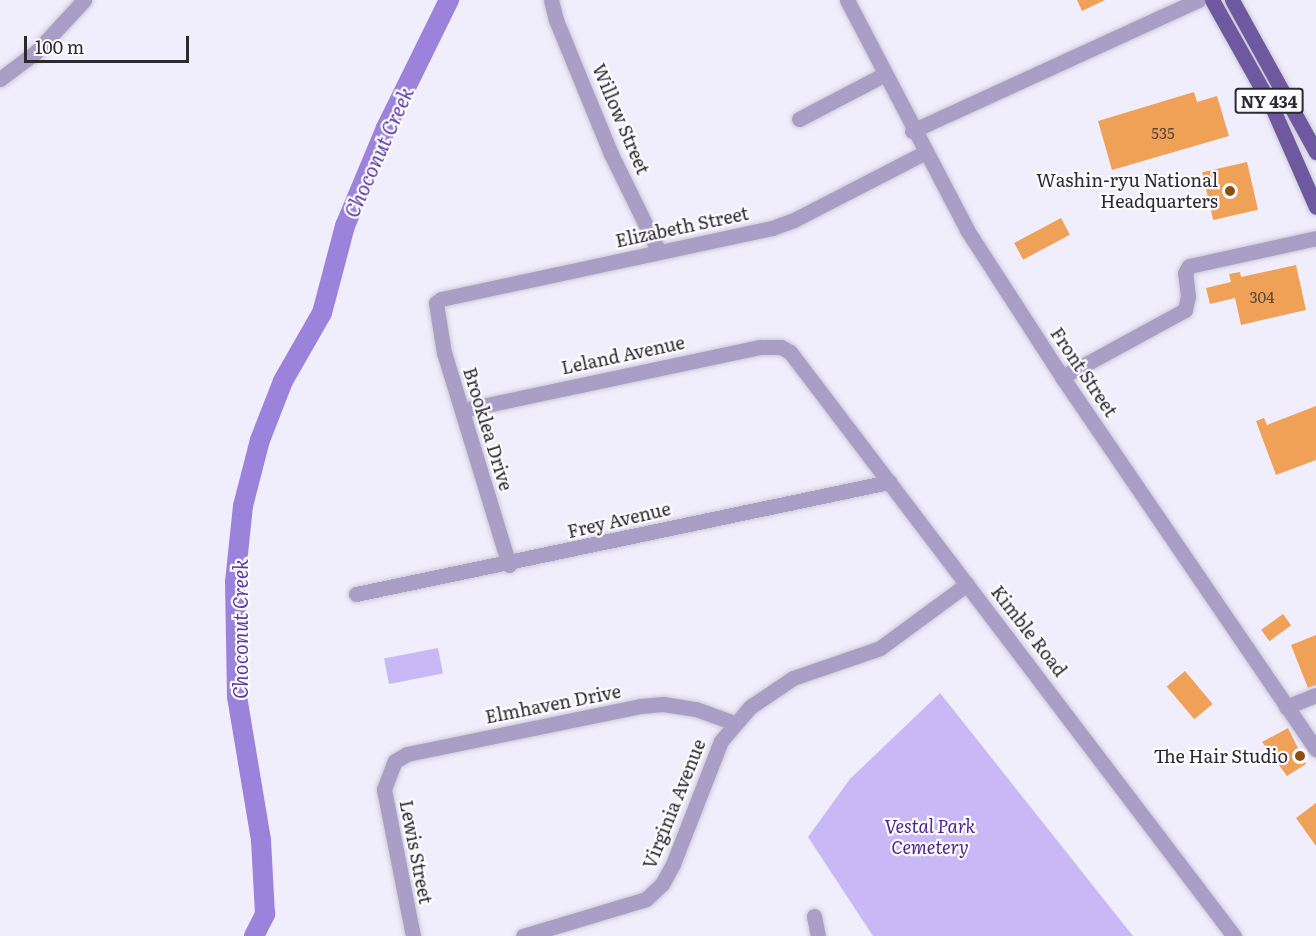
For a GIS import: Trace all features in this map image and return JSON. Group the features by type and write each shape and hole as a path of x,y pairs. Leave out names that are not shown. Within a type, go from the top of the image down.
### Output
{"main road":[{"name":"NY 434","path":"1212,0 1272,107 1316,207"},
{"name":"NY 434","path":"1232,0 1316,152"}],"street":[{"name":"Willow Street","path":"551,0 556,20 611,154 655,239 658,252"},
{"name":"Front Street","path":"847,0 912,131 967,230 1062,377 1286,707 1310,729 1316,750"},
{"path":"912,131 1198,0"},
{"path":"0,79 36,52 77,2"},
{"path":"800,119 883,75"},
{"name":"Elizabeth Street","path":"436,303 441,299 794,220 924,153"},
{"path":"1062,377 1185,310 1188,296 1185,273 1189,266 1316,237"},
{"name":"Brooklea Drive","path":"436,303 444,353 509,565"},
{"name":"Leland Avenue","path":"463,410 760,347 782,347 790,352"},
{"name":"Kimble Road","path":"790,352 1234,936"},
{"name":"Frey Avenue","path":"356,594 509,565 889,482"},
{"name":"Virginia Avenue","path":"523,936 637,904 662,884 706,770 734,723 774,688 793,678 880,648 967,584"},
{"path":"1286,707 1316,695"},
{"name":"Elmhaven Drive","path":"387,775 395,761 407,754 642,706 696,708 734,723"},
{"name":"Lewis Street","path":"387,775 384,789 413,936"},
{"path":"814,916 818,936"}],"green space":[{"path":"438,648 443,674 389,684 384,658"},
{"name":"Vestal Park Cemetery","path":"940,693 1133,936 873,936 808,837 850,779"}],"building":[{"path":"1077,0 1105,0 1082,11"},
{"path":"1194,92 1197,102 1217,96 1229,136 1112,170 1098,121"},
{"name":"Washin-ryu National Headquarters","path":"1247,162 1258,210 1213,220 1202,172"},
{"path":"1061,218 1070,235 1023,260 1014,243"},
{"path":"1296,265 1306,310 1241,325 1235,298 1210,304 1206,288 1231,282 1229,274 1240,272 1241,277"},
{"path":"1316,406 1316,460 1276,475 1256,421 1264,418 1267,425"},
{"path":"1283,614 1291,625 1269,641 1261,630"},
{"path":"1316,635 1316,685 1308,688 1291,645"},
{"path":"1185,671 1213,704 1194,719 1167,686"},
{"path":"1288,728 1306,764 1287,776 1262,742"},
{"path":"1316,803 1316,846 1296,818"}],"waterway":[{"name":"Choconut Creek","path":"254,936 265,914 261,840 237,696 235,582 243,506 260,440 283,381 322,313 345,226 386,128 449,0"}],"place":[{"name":"Washin-ryu National Headquarters","path":"1230,191"},
{"name":"The Hair Studio","path":"1300,756"}]}
